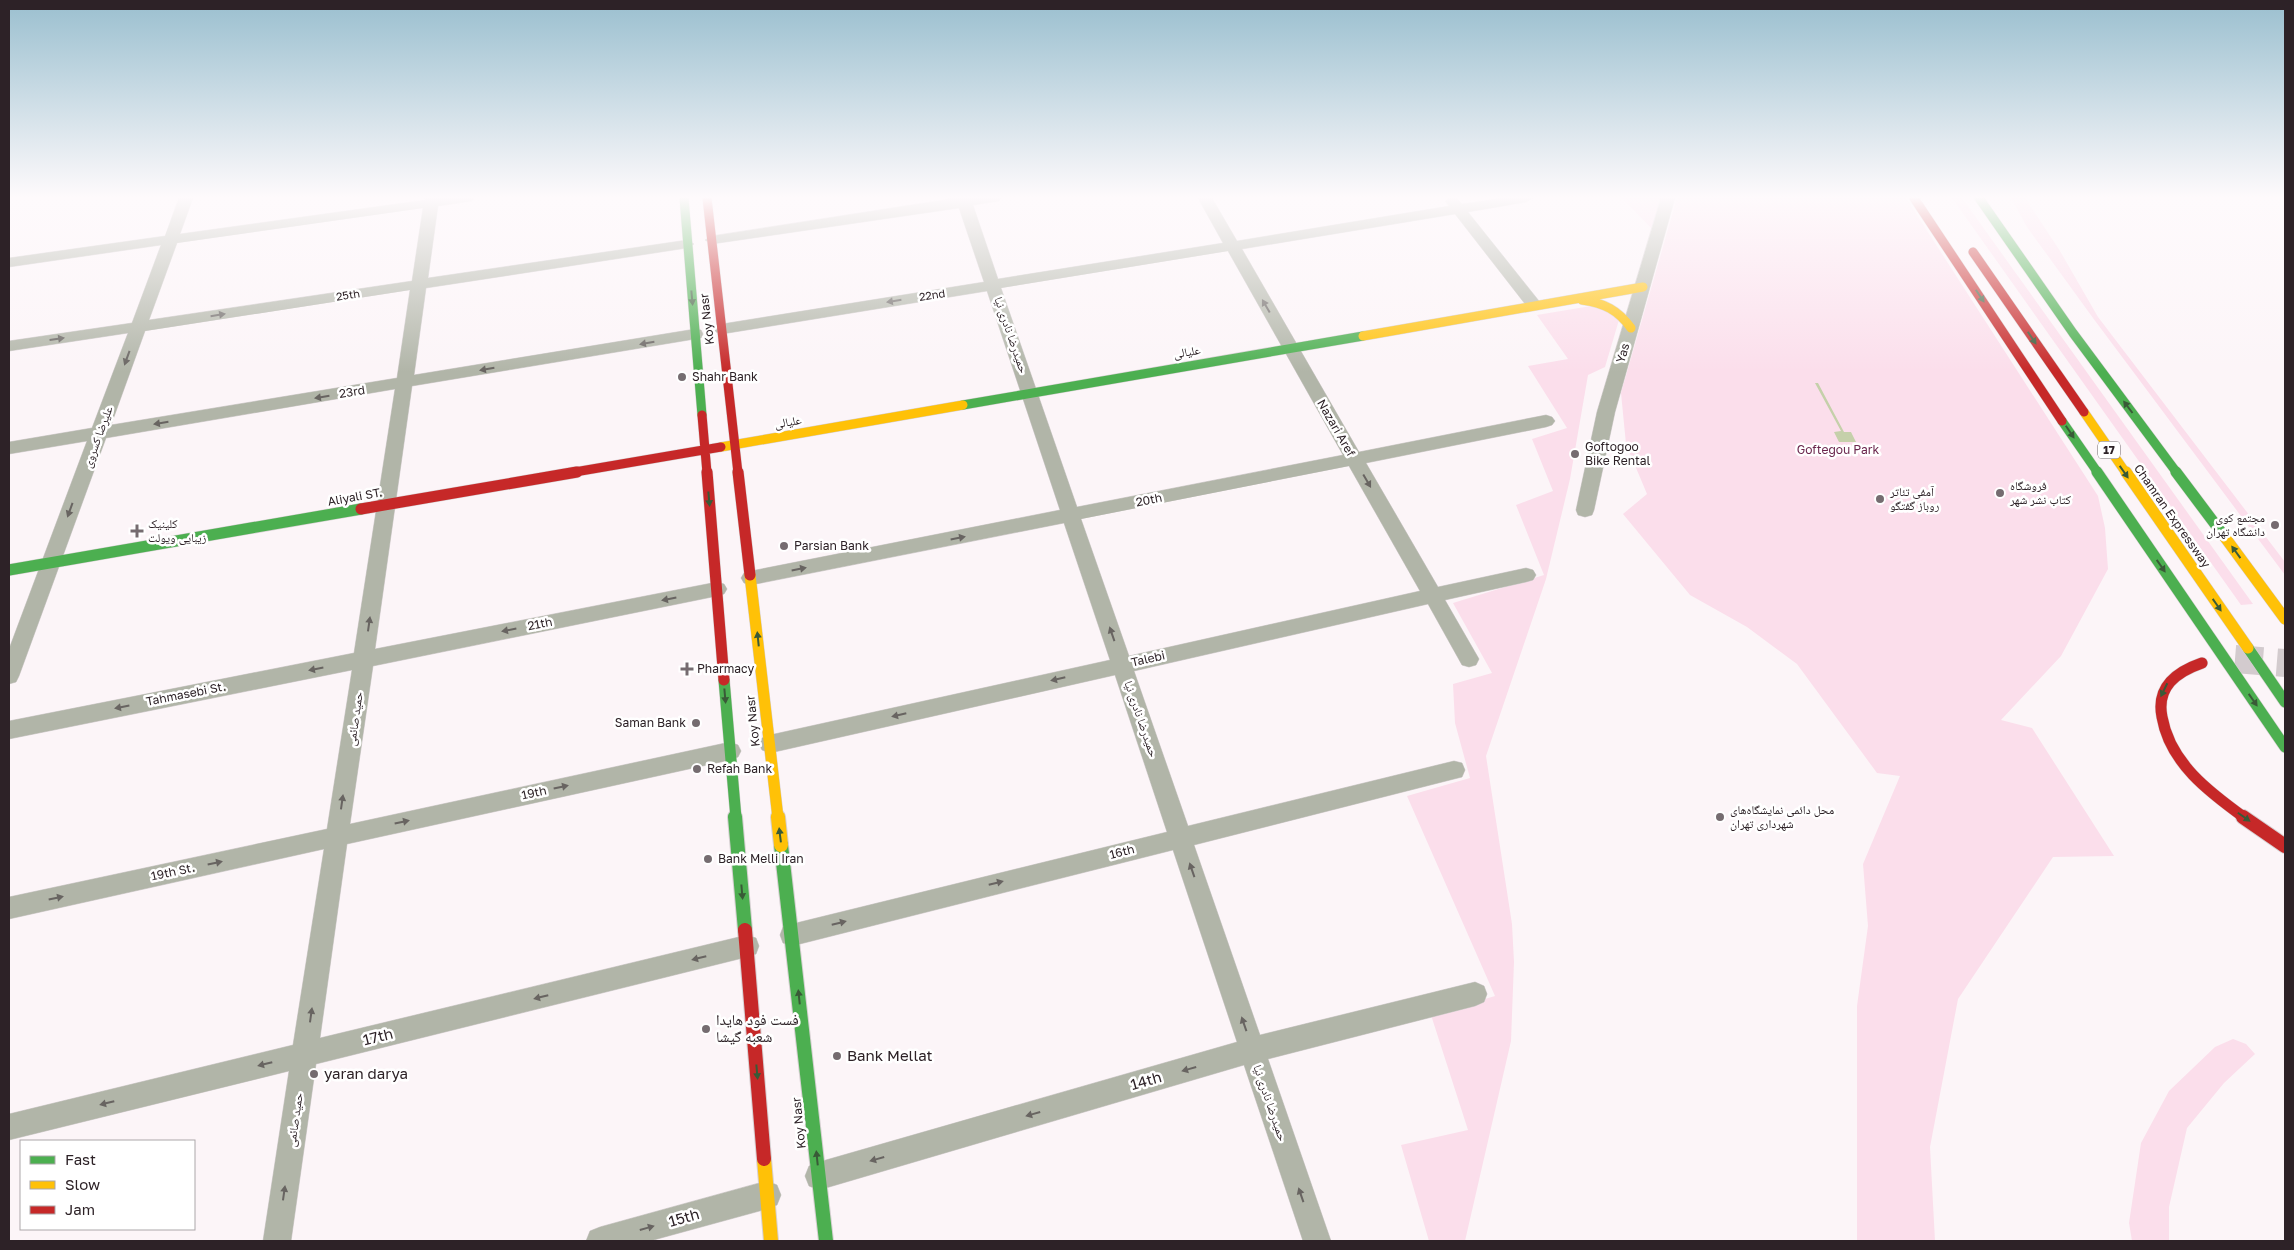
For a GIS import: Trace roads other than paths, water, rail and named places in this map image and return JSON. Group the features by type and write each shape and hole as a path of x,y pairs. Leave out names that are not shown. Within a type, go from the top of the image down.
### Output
{"main road":[{"name":"Koy Nasr","path":"689,256 771,1241"},
{"name":"Koy Nasr","path":"714,256 737,445 826,1241"},
{"path":"1953,256 2119,506 2285,747"},
{"name":"Chamran Expressway","path":"1976,256 2285,702"},
{"path":"2020,256 2073,333 2285,619"},
{"name":"علیالی","path":"705,450 1643,287"},
{"path":"1574,299 1596,301 1613,307 1622,315 1631,328"},
{"name":"Aliyali ST.","path":"9,570 705,450"},
{"path":"2202,663 2176,673 2162,690 2158,712 2167,740 2185,767 2204,786 2285,846"}],"street":[{"path":"9,262 49,256"},
{"name":"علیرضا کسروی","path":"9,676 164,256"},
{"name":"حمید صائمی","path":"277,1241 423,256"},
{"name":"25th","path":"9,346 607,256"},
{"name":"حمیدرضا نادری نیا","path":"984,256 1317,1241"},
{"name":"22nd","path":"722,329 1169,256"},
{"name":"Nazari Aref","path":"1238,256 1469,659"},
{"path":"1495,256 1535,306"},
{"name":"Yas","path":"1586,510 1606,412 1652,256"},
{"name":"23rd","path":"9,448 695,334"},
{"name":"20th","path":"751,578 1546,421"},
{"name":"Talebi","path":"770,744 1526,574"},
{"name":"21th","path":"364,659 717,589"},
{"name":"Tahmasebi St.","path":"9,730 364,659"},
{"name":"19th","path":"338,836 730,750"},
{"name":"16th","path":"792,935 1454,770"},
{"name":"19th St.","path":"9,908 338,836"},
{"name":"17th","path":"9,1127 747,946"},
{"name":"14th","path":"819,1176 1252,1050 1475,994"},
{"name":"15th","path":"600,1241 767,1195"}],"tunnel":[{"path":"2235,659 2285,663"}],"place":[{"name":"Shahr Bank","path":"682,377"},
{"name":"Goftogoo Bike Rental","path":"1575,454"},
{"name":"فروشگاه کتاب نشر شهر","path":"2000,493"},
{"name":"آمفی تئاتر روباز گفتگو","path":"1880,499"},
{"name":"مجتمع کوی دانشگاه تهران","path":"2275,525"},
{"name":"کلینیک زیبایی ویولت","path":"137,531"},
{"name":"Parsian Bank","path":"784,546"},
{"name":"Pharmacy","path":"687,669"},
{"name":"Saman Bank","path":"696,723"},
{"name":"Refah Bank","path":"697,769"},
{"name":"محل دائمی نمایشگاه‌های شهرداری تهران","path":"1720,817"},
{"name":"Bank Melli Iran","path":"708,859"},
{"name":"فست فود هایدا شعبه گیشا","path":"706,1029"},
{"name":"Bank Mellat","path":"837,1056"},
{"name":"yaran darya","path":"314,1074"}],"park label":[{"name":"Goftegou Park","path":"1838,450"}]}
